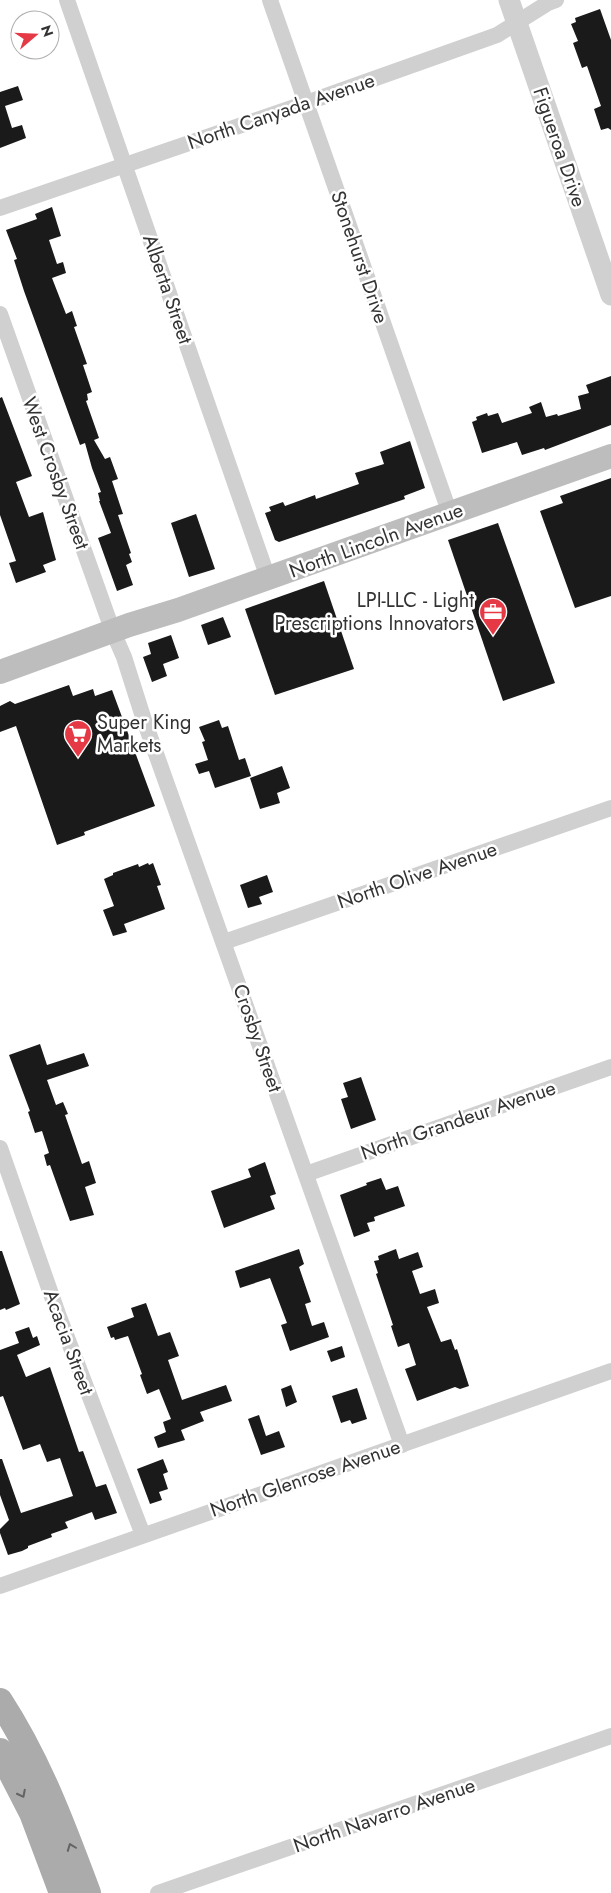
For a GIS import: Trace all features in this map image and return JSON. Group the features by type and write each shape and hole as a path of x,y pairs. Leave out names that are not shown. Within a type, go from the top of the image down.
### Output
{"main road":[{"name":"North Lincoln Avenue","path":"0,672 611,456"},
{"path":"0,1701 21,1733 53,1802 88,1893"},
{"path":"0,1751 32,1813 62,1893"}],"street":[{"name":"Alberta Street","path":"67,0 268,578"},
{"name":"Stonehurst Drive","path":"270,0 450,514"},
{"name":"Figueroa Drive","path":"510,0 611,295"},
{"name":"North Canyada Avenue","path":"0,208 497,35 548,3 556,0"},
{"name":"West Crosby Street","path":"0,314 113,632"},
{"name":"Crosby Street","path":"113,632 124,658 144,720 402,1444"},
{"name":"North Olive Avenue","path":"224,942 611,808"},
{"name":"North Grandeur Avenue","path":"306,1174 611,1067"},
{"name":"Acacia Street","path":"0,1148 58,1314 142,1535"},
{"name":"North Glenrose Avenue","path":"0,1586 611,1371"},
{"name":"North Navarro Avenue","path":"158,1893 611,1736"}],"building":[{"path":"600,9 611,40 611,130 608,128 601,130 594,109 601,106 587,66 582,68 573,43 578,41 571,24 576,22 575,18"},
{"path":"18,86 23,100 5,106 12,128 22,125 26,138 0,148 0,92"},
{"path":"52,207 61,236 49,240 57,264 63,262 66,273 52,278 66,314 72,311 77,326 74,327 87,364 83,365 92,392 87,394 88,400 86,401 99,438 94,440 105,459 110,457 118,479 112,481 123,514 118,515 131,553 129,554 132,562 126,565 133,585 117,591 98,538 111,533 99,501 98,493 101,492 85,443 80,445 24,291 14,260 17,259 6,230 37,219 35,214"},
{"path":"611,376 611,425 545,450 544,448 522,455 517,442 482,453 472,422 477,420 476,417 487,413 488,416 498,413 502,423 532,413 529,407 541,402 546,417 557,414 558,416 581,409 578,396 589,393 586,385"},
{"path":"2,397 32,476 16,482 29,517 43,512 56,560 43,565 46,572 16,583 9,563 16,561 0,515 0,398"},
{"path":"410,441 425,488 404,496 405,499 279,542 275,540 265,513 271,511 269,507 283,502 285,506 315,495 316,499 359,484 355,473 384,464 380,452"},
{"path":"611,478 611,596 575,608 540,511 563,503 560,496"},
{"path":"196,514 215,569 189,577 171,523"},
{"path":"498,523 555,683 503,701 448,540"},
{"path":"324,581 354,669 275,695 245,609"},
{"path":"223,617 231,637 208,645 201,625"},
{"path":"171,635 179,658 163,664 167,676 152,682 143,657 151,654 148,643"},
{"path":"69,685 73,696 93,689 95,696 112,690 155,806 84,832 85,835 57,845 16,726 0,732 0,706 10,701 15,704"},
{"path":"219,720 222,728 228,726 239,760 245,758 251,776 215,788 209,771 199,774 195,764 208,760 202,742 205,741 199,727"},
{"path":"282,766 290,788 277,793 280,803 260,809 250,778"},
{"path":"148,863 149,865 153,863 161,885 157,886 165,909 124,924 127,932 113,936 103,910 114,906 104,879 113,875 113,873 138,864 139,867"},
{"path":"267,875 273,892 259,897 262,904 248,908 240,885"},
{"path":"40,1044 47,1065 84,1053 89,1066 47,1080 56,1105 63,1102 68,1114 65,1115 82,1164 89,1161 96,1183 85,1187 94,1215 70,1221 50,1165 47,1166 44,1155 49,1153 42,1131 35,1133 28,1112 30,1111 9,1055"},
{"path":"361,1077 376,1120 351,1129 341,1099 348,1097 343,1083"},
{"path":"265,1162 276,1194 270,1196 275,1209 224,1228 211,1191 251,1177 248,1169"},
{"path":"381,1178 386,1190 398,1186 405,1206 374,1217 375,1221 367,1223 370,1231 354,1237 340,1195"},
{"path":"299,1249 304,1264 299,1267 311,1302 305,1304 312,1326 324,1322 329,1337 290,1351 281,1325 287,1323 270,1278 240,1288 235,1271"},
{"path":"396,1249 399,1259 418,1252 423,1267 412,1271 420,1294 435,1289 439,1303 427,1307 441,1342 451,1339 455,1350 457,1349 469,1386 460,1389 455,1387 417,1401 405,1369 416,1365 409,1343 398,1347 391,1326 393,1325 376,1274 378,1273 374,1261 379,1260 378,1256"},
{"path":"0,1251 2,1251 20,1304 6,1310 5,1308 0,1310"},
{"path":"146,1303 158,1336 170,1332 179,1356 168,1360 182,1400 226,1385 232,1401 200,1412 204,1421 181,1430 185,1440 158,1448 154,1437 166,1432 163,1422 171,1419 159,1389 147,1394 128,1336 115,1340 114,1337 111,1338 107,1327 134,1317 131,1308"},
{"path":"29,1327 33,1338 37,1336 40,1345 17,1355 26,1377 50,1367 79,1452 83,1451 96,1487 106,1484 117,1513 95,1520 92,1512 65,1522 68,1528 51,1534 52,1537 28,1546 28,1548 22,1551 8,1555 0,1533 0,1529 9,1520 0,1495 0,1459 2,1459 21,1513 73,1496 60,1458 47,1462 40,1444 23,1450 3,1396 0,1397 0,1350 19,1343 15,1332"},
{"path":"342,1346 345,1357 331,1362 327,1351"},
{"path":"291,1385 297,1402 286,1407 281,1389"},
{"path":"357,1388 367,1419 352,1424 350,1420 341,1423 332,1396"},
{"path":"259,1415 266,1436 279,1431 285,1447 261,1455 248,1419"},
{"path":"163,1459 168,1472 163,1474 168,1489 159,1492 162,1500 150,1504 137,1469"}],"place":[{"name":"LPI-LLC - Light Prescriptions Innovators","path":"493,636"},
{"name":"Super King Markets","path":"78,758"}]}
